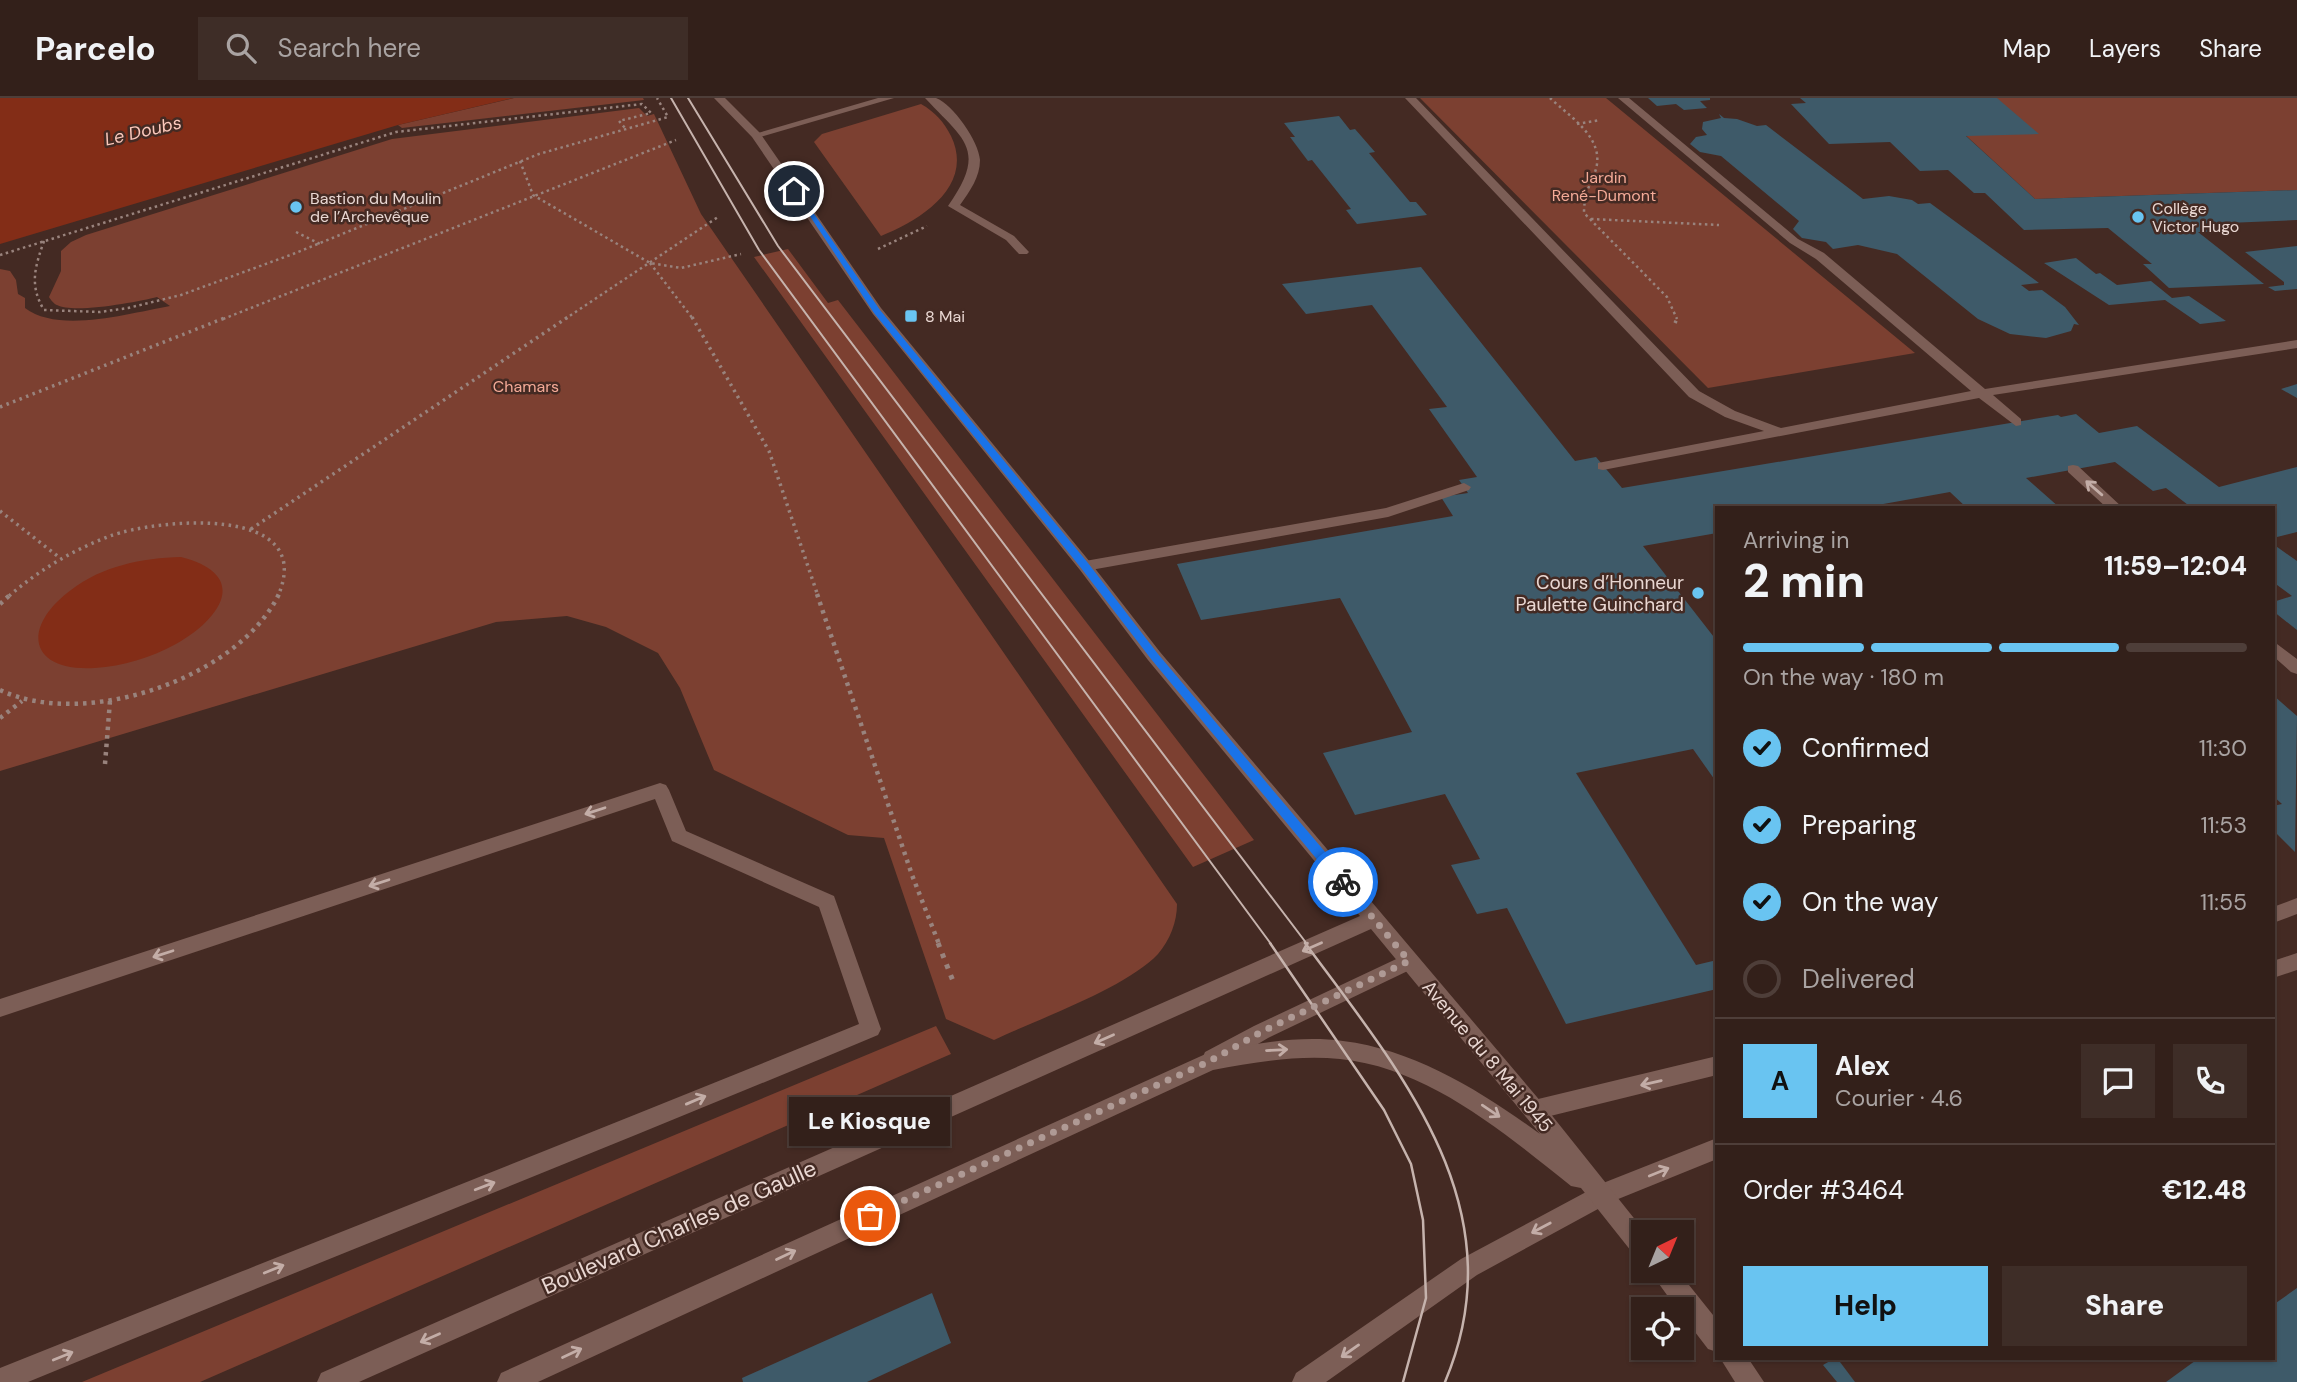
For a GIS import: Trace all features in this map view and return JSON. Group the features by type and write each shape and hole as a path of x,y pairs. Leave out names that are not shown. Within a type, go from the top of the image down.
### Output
{"main road":[{"name":"Avenue du 8 Mai 1945","path":"719,98 756,135 877,311 1085,566 1154,656 1534,1110 1601,1195"},
{"path":"756,135 889,98"},
{"path":"930,98 956,120 971,139 974,165 967,190 954,206 1010,238 1023,252"},
{"path":"1410,98 1694,394 1730,414 1783,433"},
{"path":"1623,98 1794,240 1820,256 2016,422"},
{"path":"1603,466 1982,393 2297,344"},
{"path":"2073,469 2114,506"},
{"path":"1085,566 1388,512 1464,487"},
{"path":"2275,648 2297,667"},
{"path":"0,1008 660,790 679,836 827,902 871,1029 561,1157 404,1216 0,1381"},
{"path":"2275,914 2297,906"},
{"name":"Boulevard Charles de Gaulle","path":"330,1382 1374,919"},
{"path":"510,1382 1210,1061 1261,1032 1409,961"},
{"path":"2275,969 2297,961"},
{"path":"1210,1061 1272,1050 1343,1050 1395,1064 1448,1084 1494,1113 1601,1195 1631,1233"},
{"path":"1534,1110 1715,1065"},
{"path":"1305,1382 1469,1267 1601,1195 1715,1149"},
{"path":"1671,1283 1715,1338"},
{"path":"1734,1360 1751,1382"}],"path":[{"path":"44,242 32,276 37,299 44,310 100,313 173,299 320,244 566,144 668,117 657,98"},
{"path":"1550,98 1596,142 1598,161 1583,195 1584,213 1667,297 1678,317 1672,329 1649,348"},
{"path":"0,255 396,132 642,104 651,113 619,121 625,128"},
{"path":"0,407 676,140"},
{"path":"520,161 533,195 650,262 681,268 741,254"},
{"path":"877,249 919,231 954,206"},
{"path":"251,529 718,217"},
{"path":"1590,219 1724,225"},
{"path":"296,232 320,244"},
{"path":"650,262 691,316 769,451 912,875 953,981"},
{"path":"0,511 60,558"},
{"path":"0,604 23,582 60,558 100,540 184,521 221,522 251,529 272,544 284,563 283,587 268,614 241,641 204,666 159,687 110,701 48,705 22,701 0,690"},
{"path":"0,718 22,701"},
{"path":"105,764 110,701"}],"green space":[{"path":"514,98 644,100 402,128 398,125"},
{"name":"Jardin René-Dumont","path":"1420,98 1606,98 1915,353 1708,388"},
{"path":"1925,98 2297,98 2297,190 2035,199"},
{"path":"921,104 939,118 951,136 957,154 956,170 950,185 927,211 881,236 814,142 822,134"},
{"name":"Chamars","path":"639,108 647,116 654,114 701,214 1177,904 1172,930 1158,954 1144,967 1104,991 994,1040 946,1019 884,838 848,835 714,770 680,688 658,653 606,627 567,616 496,622 0,771 0,269 10,271 16,280 18,294 25,298 25,308 39,316 56,320 116,317 170,306 157,297 91,308 56,305 49,297 61,271 61,251 71,242 86,235 392,139"},
{"path":"788,249 828,303 838,300 1254,840 1193,867 754,257"},
{"path":"936,1026 951,1054 200,1382 82,1382"}],"water":[{"name":"Le Doubs","path":"0,98 513,98 398,125 0,244"},
{"path":"181,557 203,565 216,575 222,586 222,598 216,610 192,634 146,657 105,667 73,667 56,663 45,655 39,644 39,632 44,618 71,590 109,569 152,559"}],"building":[{"path":"1648,98 1710,100 1700,101 1707,108 1684,110 1676,104 1657,106"},
{"path":"1800,98 1997,98 2039,134 1966,136 2035,199 2297,190 2297,220 2203,224 2213,232 2198,232 2264,284 2169,288 2143,264 2152,264 2108,228 2024,230 1985,193 1974,193 1948,170 1920,171 1890,142 1829,144 1791,104 1806,103"},
{"path":"1719,114 1724,118 1757,126 1766,125 1863,199 1889,196 1912,200 1918,204 1930,203 2039,283 2021,285 2029,291 2042,290 2065,307 2079,325 2074,324 2071,331 2046,338 2010,334 1978,319 1897,254 1858,245 1833,249 1826,242 1802,238 1793,229 1799,221 1721,156 1700,152 1690,144 1696,137 1707,135 1702,129 1703,122 1721,118"},
{"path":"1339,116 1350,130 1355,129 1375,152 1369,153 1410,202 1416,202 1427,215 1357,224 1346,210 1351,209 1312,160 1308,161 1290,137 1295,137 1284,123"},
{"path":"2297,246 2297,289 2275,291 2268,287 2284,285 2284,282 2245,252"},
{"path":"2076,258 2096,274 2100,273 2117,285 2151,281 2172,298 2189,296 2226,321 2200,324 2165,300 2109,305 2044,263"},
{"path":"1421,267 1575,461 1596,457 1622,488 2076,414 2099,433 2137,426 2219,487 2297,467 2297,532 2275,538 2275,506 2189,506 2166,488 2153,491 2115,462 2026,478 2058,506 1965,506 1950,492 1872,506 1715,506 1715,533 1643,546 1715,638 1715,780 1693,749 1576,773 1696,965 1715,960 1715,989 1566,1024 1507,908 1477,914 1451,865 1480,859 1445,794 1355,815 1323,753 1412,732 1340,598 1201,620 1177,564 1453,516 1441,497 1468,493 1459,480 1477,477 1429,409 1447,407 1372,305 1306,314 1282,284"},
{"path":"2297,384 2297,398 2281,389"},
{"path":"2275,545 2297,561 2297,630 2275,613 2275,601 2292,596 2275,583"},
{"path":"2275,697 2297,716 2295,852 2275,832 2275,806 2282,804 2275,798"},
{"path":"2297,1288 2297,1382 2166,1382 2196,1360 2275,1360 2275,1304"},
{"path":"932,1293 951,1343 867,1382 743,1382 742,1378"},
{"path":"1832,1360 1838,1360 1855,1382 1837,1382 1823,1365"}],"tram line":[{"path":"671,98 759,250 1271,944"},
{"path":"688,98 778,246 1307,944"},
{"path":"1270,943 1384,1110 1411,1164 1423,1220 1426,1298 1403,1382"},
{"path":"1305,943 1378,1043 1411,1094 1439,1147 1458,1202 1468,1259 1464,1319 1445,1382"}],"way so far":[{"path":"870,1216 1210,1061 1261,1032 1409,961 1343,882"}],"place":[{"name":"Bastion du Moulin de l’Archevêque","path":"296,207"},
{"name":"Collège Victor Hugo","path":"2138,217"},
{"name":"8 Mai","path":"911,316"},
{"name":"Cours d’Honneur Paulette Guinchard","path":"1698,593"},
{"name":"Le Kiosque","path":"870,1216"}],"route":[{"path":"794,191 877,311 1085,566 1154,656 1343,882"}]}
